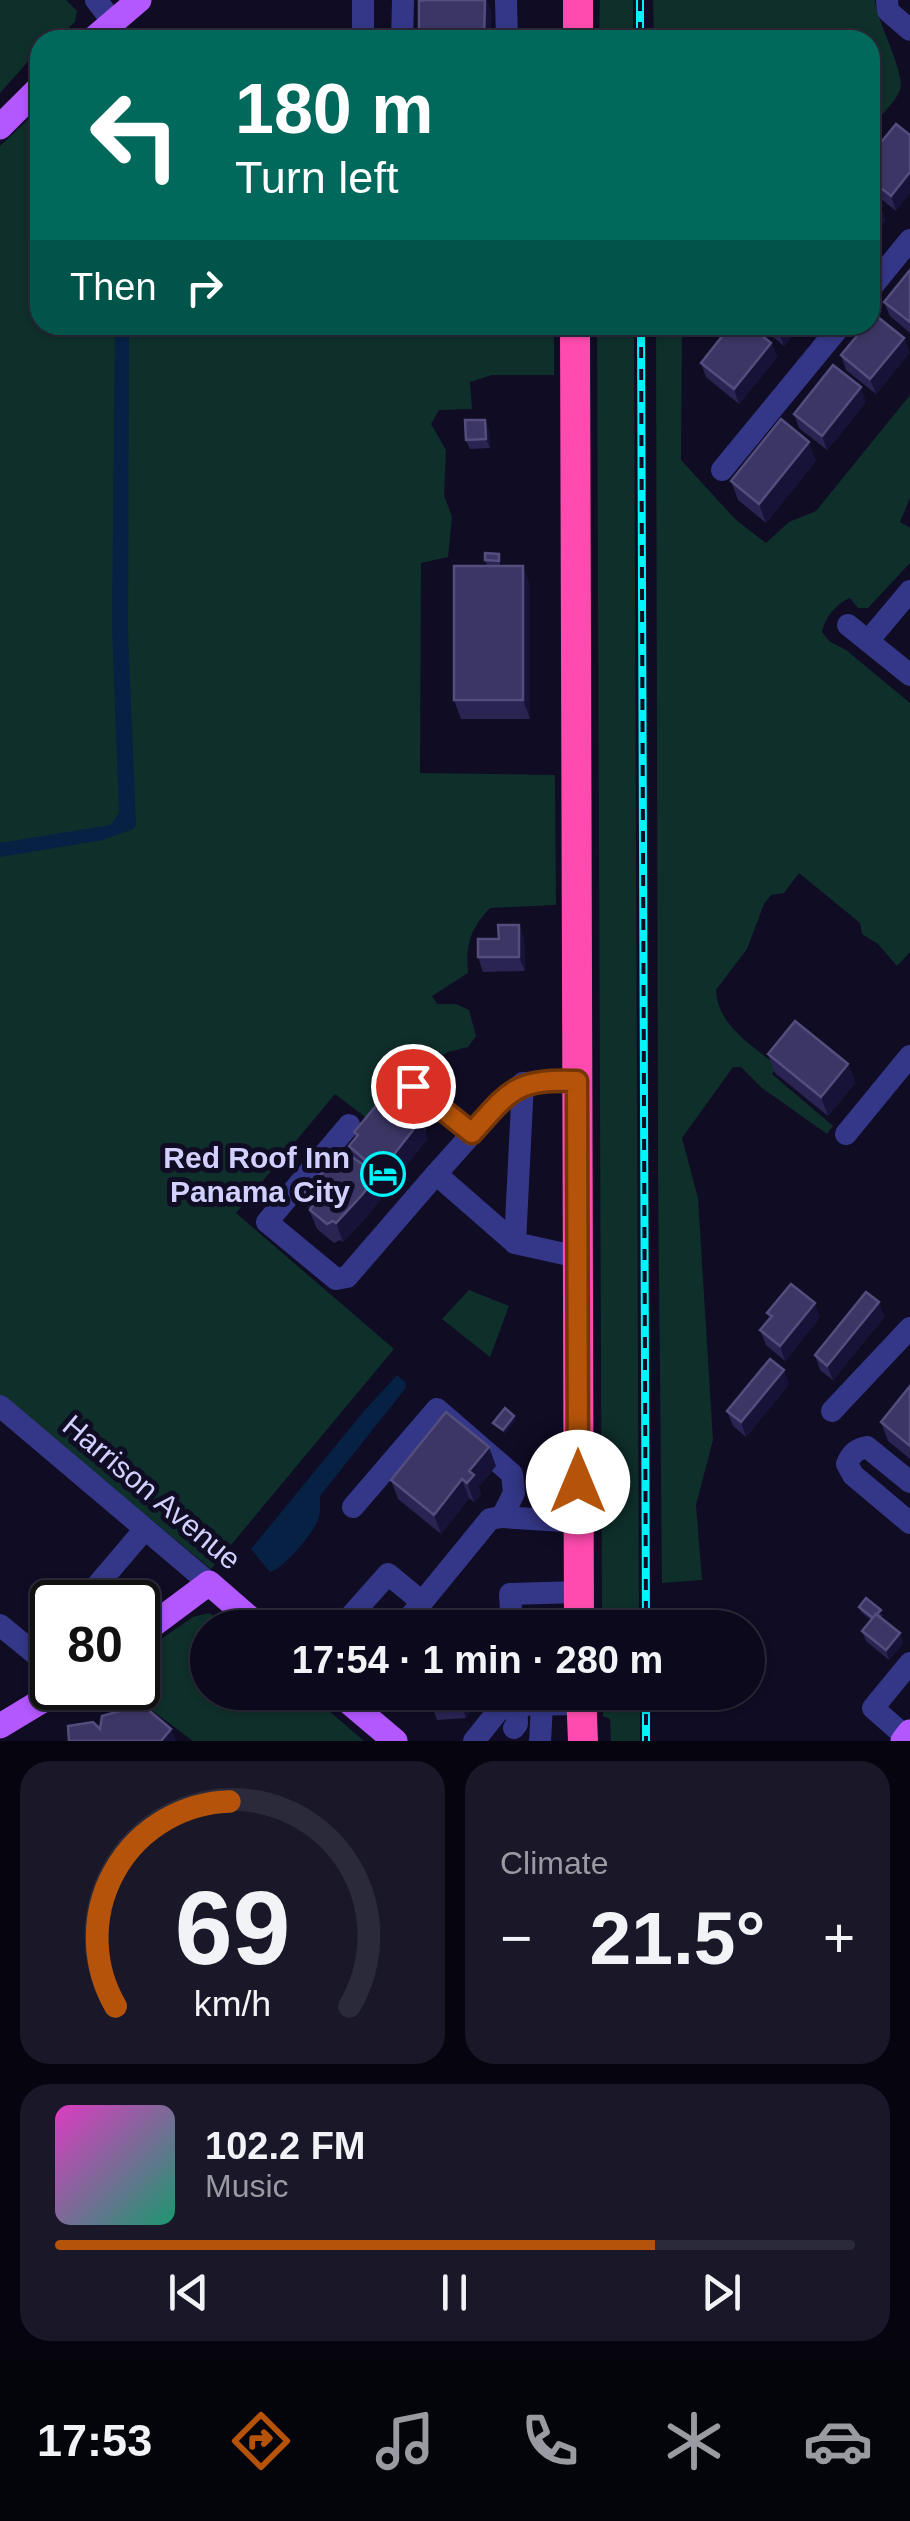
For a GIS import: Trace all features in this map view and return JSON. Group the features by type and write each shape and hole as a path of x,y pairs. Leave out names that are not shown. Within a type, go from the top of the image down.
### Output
{"highway":[{"path":"578,0 578,30"},
{"path":"575,335 578,1610"},
{"path":"582,1710 583,1741"}],"main road":[{"path":"103,30 139,0"},
{"path":"0,127 30,97"},
{"path":"160,1620 209,1583"},
{"name":"Harrison Avenue","path":"209,1583 240,1610"},
{"path":"0,1726 30,1705"},
{"path":"361,1710 395,1741"}],"street":[{"path":"96,0 112,22"},
{"path":"363,0 363,30"},
{"path":"402,30 403,0"},
{"path":"506,0 507,30"},
{"path":"886,0 888,11 910,30"},
{"path":"880,277 910,240"},
{"path":"722,470 833,335"},
{"path":"868,642 908,598"},
{"path":"848,625 910,675"},
{"path":"846,1134 910,1056"},
{"path":"350,1125 266,1222 336,1279 348,1277 502,1099 524,1083 577,1081"},
{"path":"515,1243 524,1083"},
{"path":"413,1086 472,1133"},
{"path":"436,1174 515,1243 578,1257"},
{"path":"832,1411 910,1328"},
{"name":"Harrison Avenue","path":"0,1406 209,1583"},
{"path":"353,1507 437,1409 512,1474 514,1493 502,1517"},
{"path":"910,1482 868,1447 859,1448 847,1464 852,1475 910,1523"},
{"path":"416,1610 490,1519 578,1522"},
{"path":"101,1580 145,1529"},
{"path":"356,1610 388,1574 422,1602"},
{"path":"511,1610 510,1594 578,1592"},
{"path":"0,1625 30,1649"},
{"path":"906,1737 873,1708 910,1662"},
{"path":"474,1741 499,1710"},
{"path":"540,1741 542,1710"},
{"path":"0,1736 7,1741"}],"green space":[{"path":"0,0 66,0 77,11 75,22 67,30 30,30 30,59 0,93"},
{"path":"600,0 633,0 633,30 599,30"},
{"path":"653,0 875,0 899,72 900,90 880,117 880,30 654,30"},
{"path":"30,118 30,335 554,335 554,375 492,375 470,382 472,409 439,410 431,424 446,450 444,495 452,517 448,557 421,563 420,773 555,775 556,905 490,908 471,938 468,973 432,996 437,1004 456,1004 469,1010 476,1036 468,1047 448,1052 428,1064 419,1060 390,1093 373,1123 335,1094 236,1213 394,1349 211,1569 0,1395 0,146"},
{"path":"597,335 634,335 639,1610 602,1610"},
{"path":"656,335 682,335 681,460 735,519 766,543 789,522 816,511 910,395 910,498 900,522 910,528 910,563 868,608 858,608 850,598 840,604 828,616 822,632 910,703 910,952 897,966 878,944 862,934 860,923 799,873 784,893 771,895 764,904 747,949 716,990 729,1024 777,1066 772,1074 833,1126 827,1134 762,1088 741,1067 733,1067 682,1138 698,1198 713,1440 696,1505 702,1580 662,1583"},
{"path":"469,1290 509,1306 490,1357 442,1319"},
{"path":"190,1619 190,1710 328,1710 364,1741 193,1741 151,1710 160,1710 160,1640"},
{"path":"603,1710 640,1710 640,1741 611,1741 610,1719 603,1716"}],"water":[{"path":"115,335 129,335 128,632 136,825 103,840 0,857 0,843 111,825 119,813 112,626"},
{"path":"397,1375 406,1383 405,1389 320,1496 319,1517 310,1534 290,1558 270,1572 251,1549"}],"building":[{"path":"485,0 484,30 419,30 419,1"},
{"path":"896,124 910,135 910,172 891,196 880,187 880,144"},
{"path":"910,270 910,322 884,302"},
{"path":"880,319 904,338 870,379 841,355 858,335 880,335"},
{"path":"723,335 761,335 771,343 734,389 701,363"},
{"path":"833,365 861,387 822,436 794,414"},
{"path":"781,419 809,442 759,504 731,481"},
{"path":"465,420 485,420 486,439 466,440"},
{"path":"485,553 499,554 499,561 485,560"},
{"path":"454,566 523,566 523,700 454,700"},
{"path":"498,925 519,925 519,957 478,957 478,939 499,939"},
{"path":"795,1021 848,1064 821,1097 768,1054"},
{"path":"392,1087 412,1101 421,1120 362,1195 336,1223 327,1224 310,1210 313,1205 303,1195 342,1150 374,1168 349,1146 358,1135 354,1132"},
{"path":"791,1284 815,1303 780,1346 760,1330 772,1316 767,1313"},
{"path":"866,1292 879,1302 827,1366 815,1355"},
{"path":"770,1359 784,1370 741,1422 727,1411"},
{"path":"910,1386 910,1446 881,1422"},
{"path":"505,1408 514,1416 503,1430 493,1423"},
{"path":"446,1412 489,1447 469,1471 474,1475 467,1483 462,1479 434,1515 391,1480"},
{"path":"866,1598 881,1610 873,1618 859,1607"},
{"path":"876,1614 900,1633 886,1650 862,1631"},
{"path":"148,1710 171,1729 161,1741 69,1741 68,1726 93,1722 100,1729 102,1716"}],"railway":[{"path":"640,0 640,30"},
{"path":"641,335 646,1610"},
{"path":"646,1710 646,1741"}],"place":[{"name":"Red Roof Inn Panama City","path":"383,1174"}],"route":[{"path":"413,1086 472,1133 502,1099 524,1083 577,1081 578,1482"}]}
